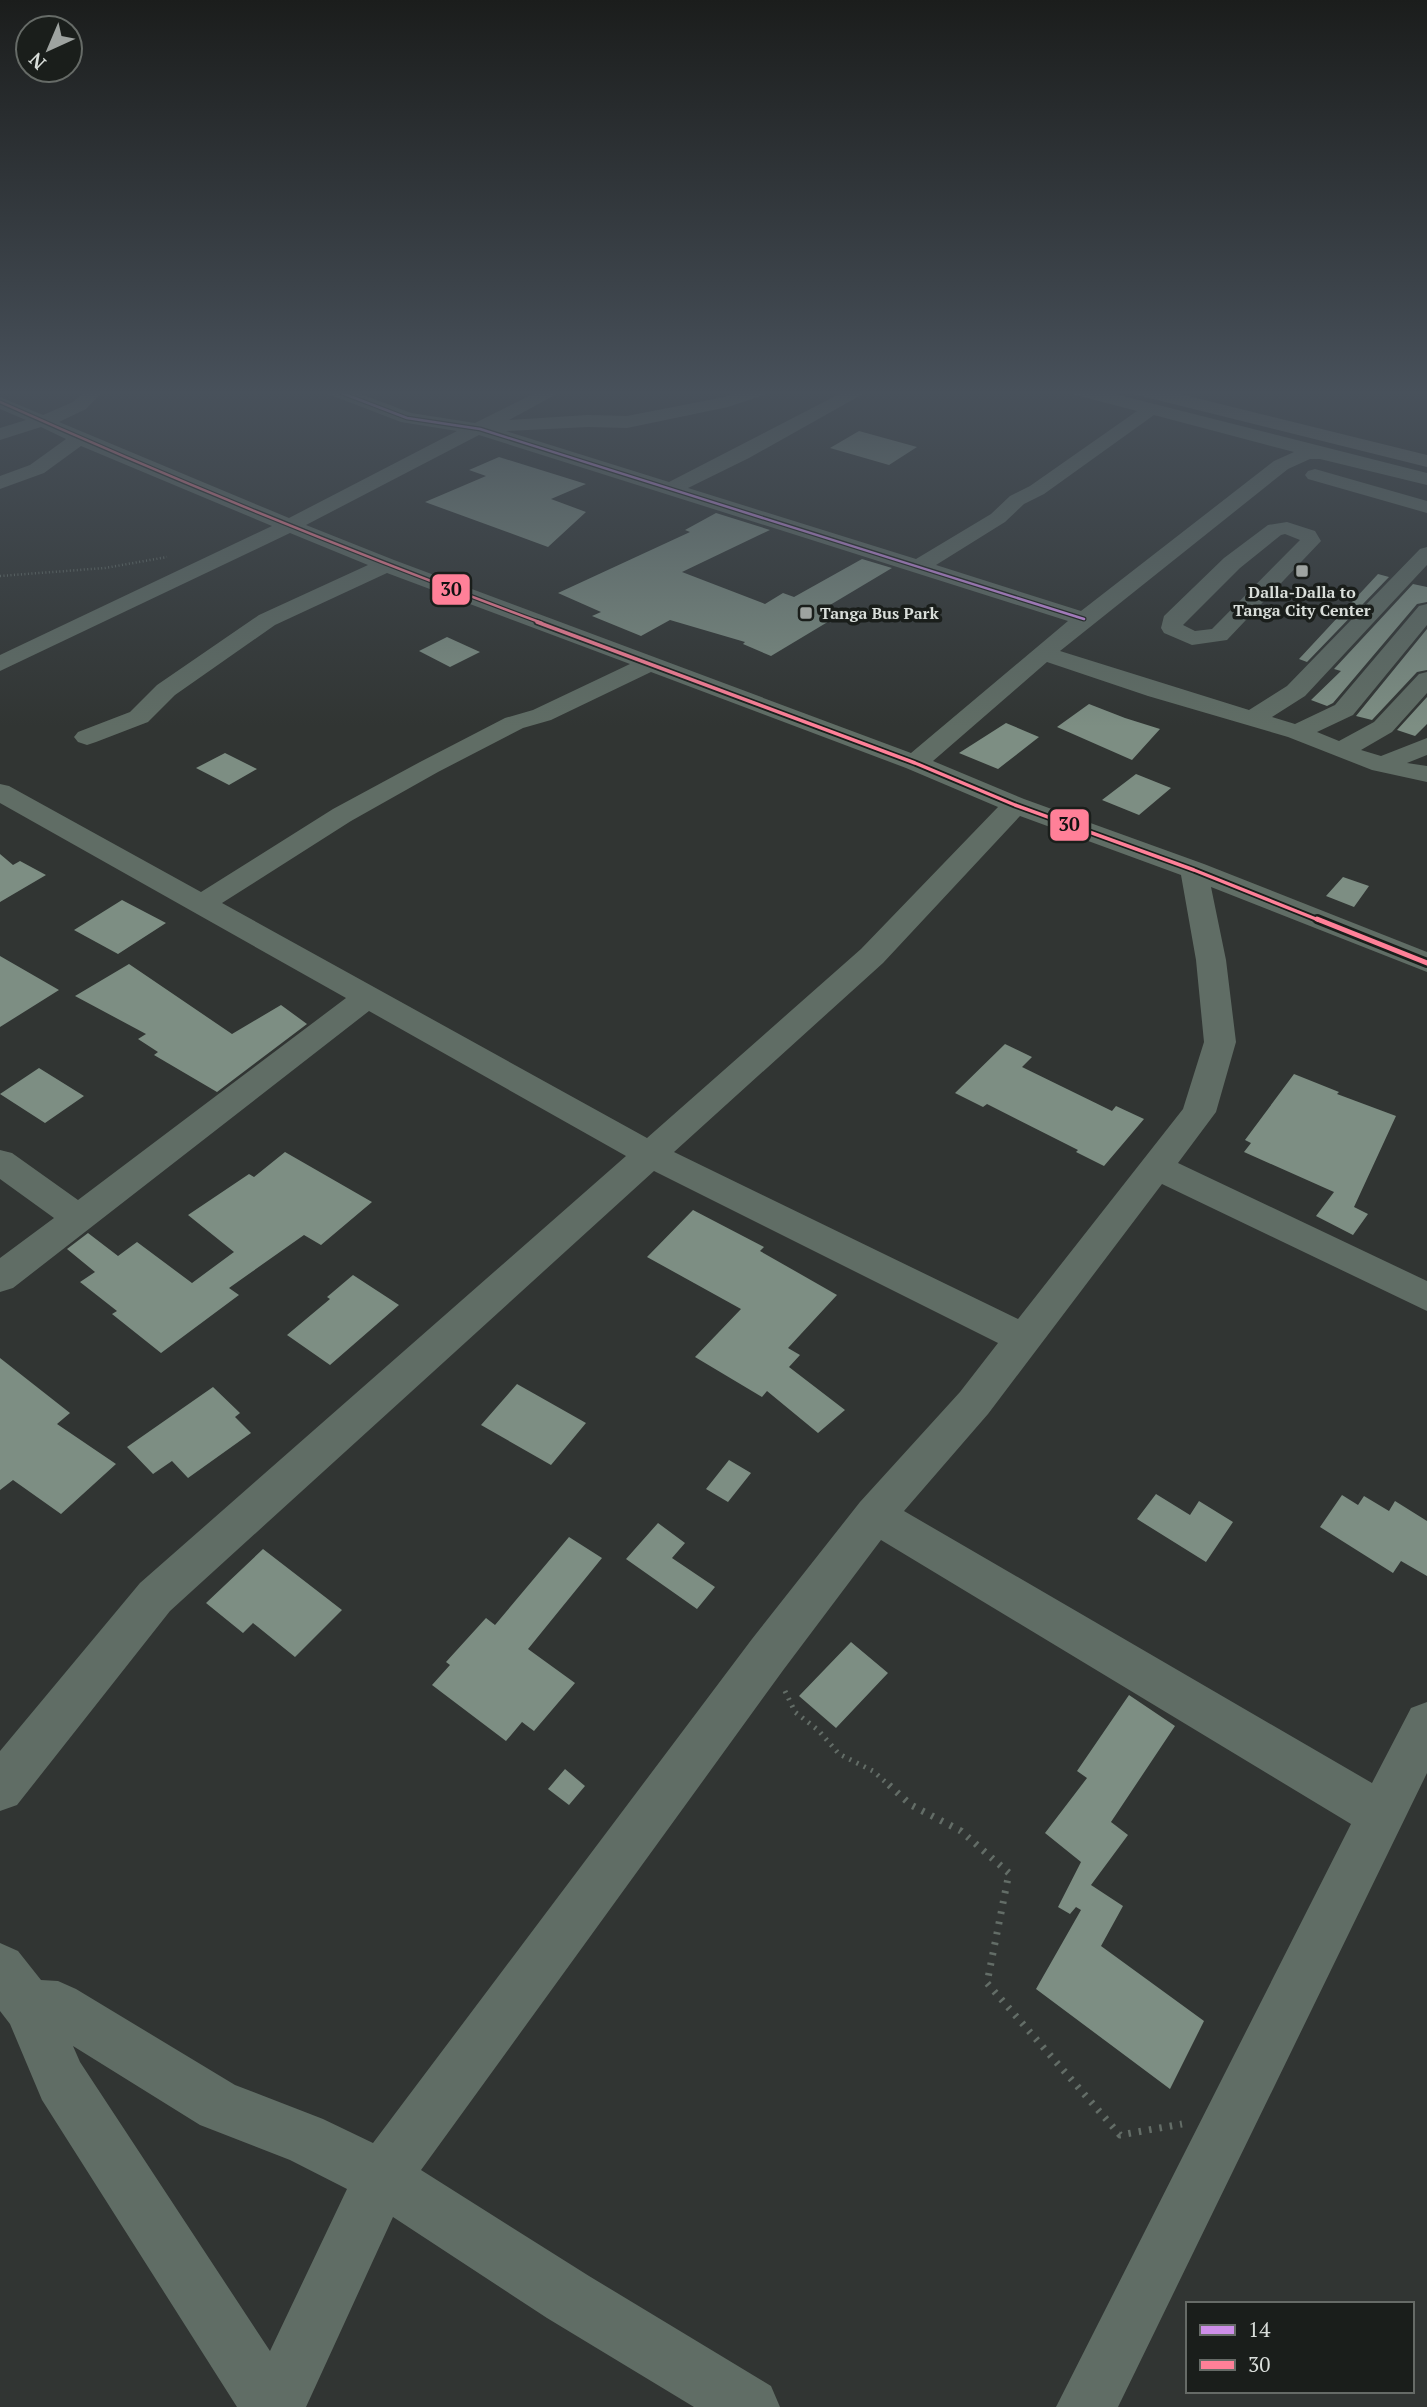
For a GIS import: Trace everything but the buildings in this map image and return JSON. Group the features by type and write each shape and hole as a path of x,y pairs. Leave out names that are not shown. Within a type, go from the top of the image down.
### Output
{"street":[{"path":"233,502 386,565 915,763 1427,963"},
{"path":"0,664 289,526 332,502"},
{"path":"710,502 1084,619"},
{"path":"917,568 998,518 1015,502"},
{"path":"915,763 1042,653 1234,502"},
{"path":"1275,529 1300,531 1308,535 1311,541 1219,635 1192,638 1172,628 1172,621 1232,563 1275,529"},
{"path":"1177,547 1232,563"},
{"path":"1252,719 1296,691 1427,553"},
{"path":"87,737 139,717 166,690 267,620 386,565"},
{"path":"1297,732 1344,710 1427,611"},
{"path":"1042,653 1157,691 1297,732 1381,765 1427,774"},
{"path":"201,904 342,815 429,767 514,723 542,715 652,663"},
{"path":"1340,751 1383,727 1427,679"},
{"path":"1381,765 1427,746"},
{"path":"0,792 649,1154 1024,1339"},
{"path":"0,1788 155,1597 872,956 1015,804"},
{"path":"273,2407 382,2177 768,1654 875,1515 974,1404 1199,1112 1220,1042 1211,960 1194,870"},
{"path":"0,1278 367,998"},
{"path":"0,1162 79,1218"},
{"path":"1156,1167 1427,1297"},
{"path":"875,1515 1381,1815"},
{"path":"1086,2407 1427,1724"},
{"path":"14,1987 58,2007 219,2106 304,2138 382,2177 568,2297 750,2407"},
{"path":"14,1987 61,2081 273,2407"}],"path":[{"path":"0,576 105,568 191,554 227,556"},
{"path":"768,1654 796,1712 818,1730 839,1754 873,1770 911,1805 961,1831 1009,1873 987,1983 1120,2134 1232,2115"}],"transit line":[{"name":"30","path":"232,502 386,565 915,763 1015,805 1194,870 1427,963"},
{"name":"14","path":"713,502 1084,619"}],"place":[{"name":"Dalla-Dalla to Tanga City Center","path":"1302,571"},
{"name":"Tanga Bus Park","path":"806,613"}]}
